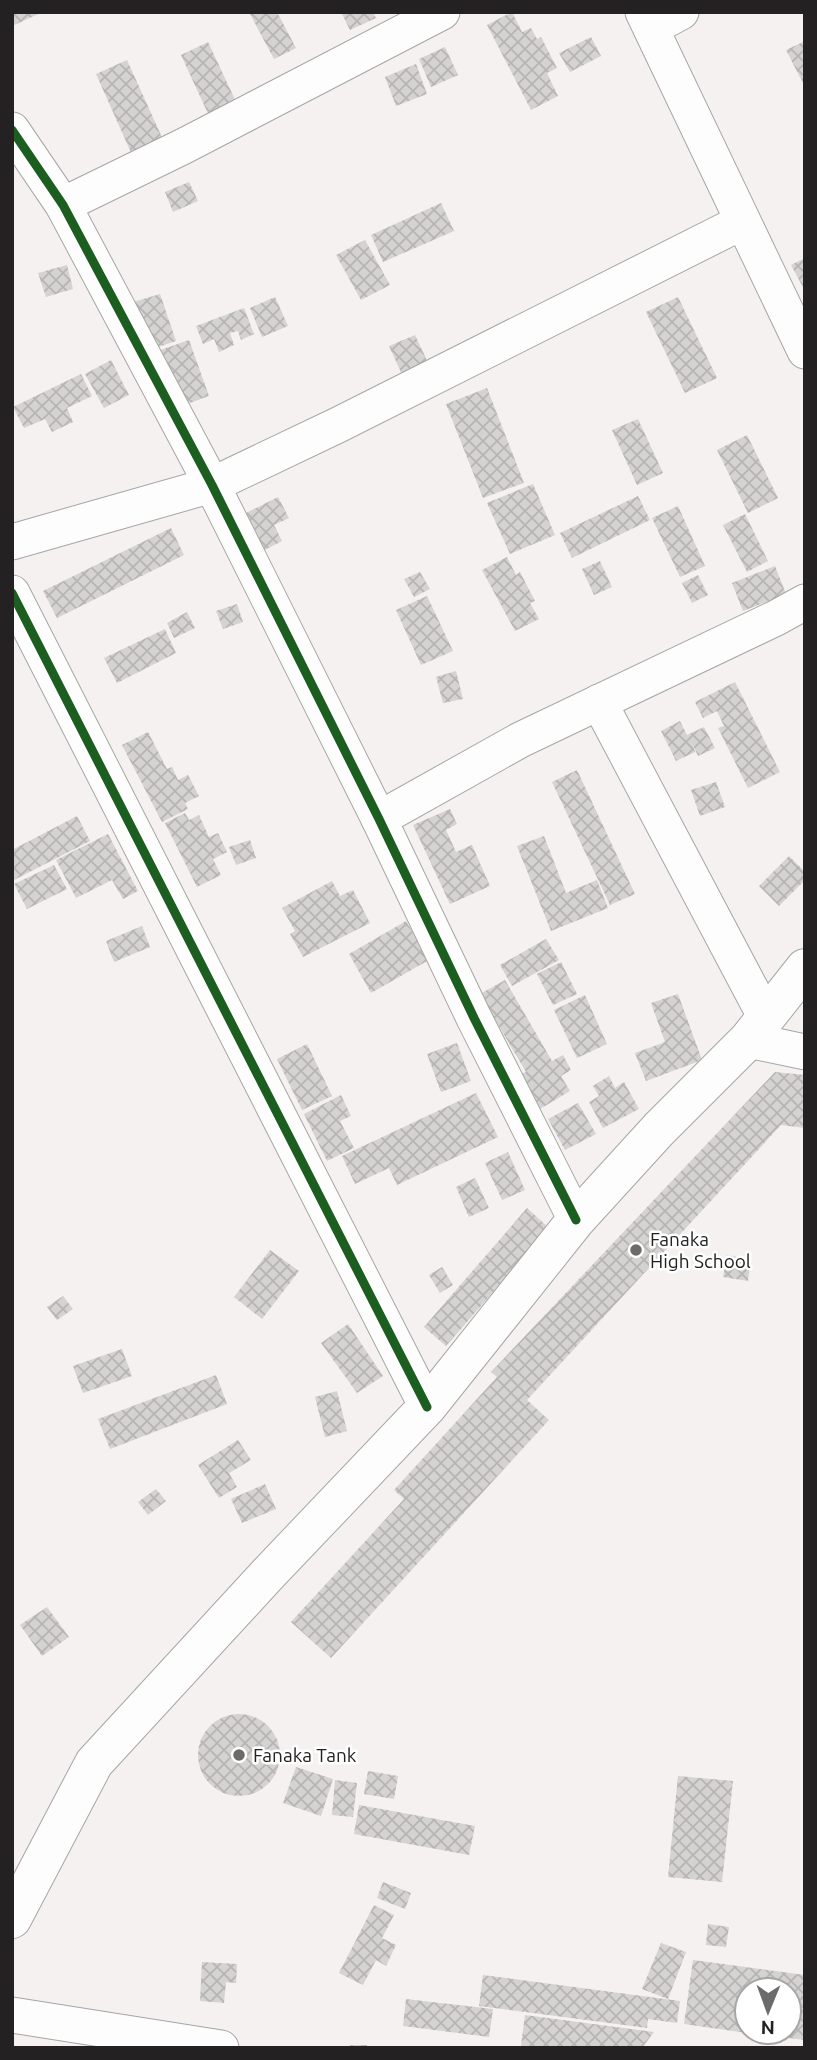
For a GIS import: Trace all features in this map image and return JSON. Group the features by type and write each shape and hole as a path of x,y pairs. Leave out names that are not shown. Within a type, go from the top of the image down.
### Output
{"main road":[{"path":"12,1919 94,1763 427,1407 576,1220 659,1129 757,1029 805,968"}],"street":[{"path":"62,205 184,146 442,12"},
{"path":"681,12 647,20 805,351"},
{"path":"12,130 62,205 212,485 576,1220"},
{"path":"12,542 212,485 338,425 742,222"},
{"path":"12,593 427,1407"},
{"path":"379,819 520,740 805,602"},
{"path":"599,702 757,1029 805,1052"},
{"path":"12,2015 220,2048"}],"building":[{"path":"12,12 43,12 12,26"},
{"path":"249,12 277,12 296,48 274,59"},
{"path":"341,12 373,12 376,18 350,30"},
{"path":"512,12 522,32 531,28 537,39 541,37 557,68 547,73 558,96 531,110 487,25"},
{"path":"591,37 601,56 570,72 559,53"},
{"path":"805,41 805,87 786,50"},
{"path":"208,42 238,106 210,118 181,55"},
{"path":"445,47 458,75 431,87 419,59"},
{"path":"127,60 165,144 133,157 96,74"},
{"path":"416,64 427,94 396,106 385,77"},
{"path":"189,182 198,201 173,212 165,192"},
{"path":"441,203 454,231 383,262 371,235"},
{"path":"365,240 390,285 361,300 336,255"},
{"path":"805,258 805,291 791,265"},
{"path":"67,265 73,289 46,297 38,273"},
{"path":"160,294 176,341 146,351 130,303"},
{"path":"275,297 288,326 262,337 250,308"},
{"path":"678,297 717,378 685,393 646,312"},
{"path":"244,308 254,334 241,340 238,331 230,333 234,345 219,352 214,339 203,344 196,326"},
{"path":"415,335 430,367 404,379 389,346"},
{"path":"189,340 209,396 176,408 155,352"},
{"path":"111,360 129,395 104,408 85,374"},
{"path":"81,374 92,396 67,408 73,422 52,432 45,419 24,428 13,407"},
{"path":"487,388 524,483 483,498 446,404"},
{"path":"638,419 663,473 637,485 612,430"},
{"path":"747,435 778,498 748,513 717,450"},
{"path":"533,484 555,535 510,554 487,503"},
{"path":"638,496 650,520 572,558 560,533"},
{"path":"278,497 289,518 274,525 282,541 263,551 244,514"},
{"path":"678,506 705,566 680,577 652,518"},
{"path":"745,514 768,561 747,572 723,525"},
{"path":"171,528 184,555 57,618 43,591"},
{"path":"507,557 516,575 520,572 535,601 530,603 539,619 515,631 482,570"},
{"path":"600,561 612,587 594,595 582,569"},
{"path":"775,566 786,594 743,611 732,583"},
{"path":"420,572 430,589 414,597 404,579"},
{"path":"698,575 708,595 692,603 682,583"},
{"path":"427,596 453,651 421,665 396,610"},
{"path":"237,604 243,622 223,629 216,611"},
{"path":"187,612 195,628 174,638 167,623"},
{"path":"165,629 176,653 117,683 104,658"},
{"path":"456,671 463,699 443,703 436,677"},
{"path":"735,682 780,772 748,788 718,728 724,726 717,711 703,718 695,702"},
{"path":"680,721 687,735 704,727 715,748 698,756 692,743 695,752 676,761 661,731"},
{"path":"148,732 167,769 172,767 178,780 188,775 199,796 185,803 188,809 162,822 122,745"},
{"path":"577,770 635,894 610,905 552,782"},
{"path":"716,782 725,807 700,816 691,790"},
{"path":"450,809 457,824 446,830 456,852 472,845 490,886 450,904 413,825"},
{"path":"185,813 189,820 199,815 209,837 218,833 227,852 213,859 221,875 197,887 165,823"},
{"path":"77,816 90,841 12,881 12,850"},
{"path":"108,834 138,891 123,899 112,880 76,898 56,860"},
{"path":"544,836 566,893 597,880 608,908 551,931 517,846"},
{"path":"250,840 256,858 236,865 229,847"},
{"path":"789,856 805,872 805,880 779,906 759,886"},
{"path":"54,865 67,889 27,909 14,884"},
{"path":"332,881 340,896 353,890 370,923 303,957 290,934 295,931 282,908"},
{"path":"406,921 429,960 371,993 349,954"},
{"path":"142,926 150,947 114,962 106,941"},
{"path":"546,939 559,960 512,986 500,965"},
{"path":"561,962 577,994 553,1005 537,974"},
{"path":"505,980 552,1061 563,1055 571,1070 561,1076 570,1091 540,1109 520,1075 526,1072 480,994"},
{"path":"678,994 702,1060 646,1081 635,1053 665,1042 651,1003"},
{"path":"585,995 607,1044 577,1058 554,1010"},
{"path":"457,1043 471,1081 441,1092 427,1054"},
{"path":"307,1044 332,1096 302,1110 277,1059"},
{"name":"Fanaka High School","path":"775,1072 805,1075 805,1128 781,1125 527,1400 549,1420 331,1658 291,1622 404,1499 394,1490 497,1377 491,1372"},
{"path":"609,1076 615,1088 624,1082 639,1109 603,1128 589,1102 599,1096 593,1086"},
{"path":"476,1093 498,1137 397,1185 389,1168 355,1184 342,1156"},
{"path":"341,1095 351,1116 340,1121 354,1148 327,1161 304,1114"},
{"path":"578,1103 596,1134 565,1150 548,1119"},
{"path":"508,1152 525,1190 502,1200 485,1163"},
{"path":"475,1178 489,1208 469,1217 456,1187"},
{"path":"527,1208 549,1228 446,1346 424,1327"},
{"path":"270,1250 299,1271 262,1319 234,1297"},
{"path":"727,1255 751,1259 748,1281 723,1277"},
{"path":"442,1267 453,1285 440,1293 429,1275"},
{"path":"63,1296 73,1309 57,1320 47,1307"},
{"path":"348,1324 383,1376 357,1393 321,1343"},
{"path":"122,1349 132,1376 83,1393 73,1366"},
{"path":"216,1375 227,1404 110,1449 98,1419"},
{"path":"337,1391 347,1431 325,1437 315,1397"},
{"path":"238,1440 251,1460 229,1473 237,1487 219,1498 198,1465"},
{"path":"265,1484 276,1509 242,1523 231,1499"},
{"path":"156,1489 166,1501 148,1515 138,1502"},
{"path":"47,1607 69,1637 42,1656 20,1625"},
{"name":"Fanaka Tank","path":"239,1714 255,1718 268,1726 276,1739 280,1755 276,1771 268,1784 255,1792 239,1796 223,1792 210,1784 202,1771 198,1755 202,1739 210,1726 223,1718"},
{"path":"296,1767 333,1779 321,1816 283,1803"},
{"path":"368,1771 398,1776 394,1799 364,1794"},
{"path":"678,1776 733,1781 722,1882 668,1877"},
{"path":"335,1780 357,1783 353,1817 332,1815"},
{"path":"359,1805 475,1826 469,1855 354,1834"},
{"path":"383,1882 411,1893 405,1909 377,1898"},
{"path":"374,1905 394,1915 382,1938 396,1945 386,1966 376,1960 363,1985 339,1973"},
{"path":"708,1924 729,1927 726,1947 706,1945"},
{"path":"661,1943 686,1952 668,1999 642,1989"},
{"path":"693,1960 805,1975 805,2040 803,1976 733,1976 733,2031 684,2024"},
{"path":"202,1962 237,1964 236,1983 226,1982 224,2003 200,2001"},
{"path":"483,1975 680,2001 677,2023 648,2019 647,2028 479,2006"},
{"path":"406,1999 493,2009 489,2037 403,2026"},
{"path":"525,2015 654,2032 642,2048 521,2046"},
{"path":"350,2045 367,2045 367,2048 350,2048"}],"cycle path":[{"path":"12,130 63,205 212,485 576,1220"},
{"path":"12,593 427,1407"}],"place":[{"name":"Fanaka High School","path":"636,1250"},
{"name":"Fanaka Tank","path":"239,1755"}]}
